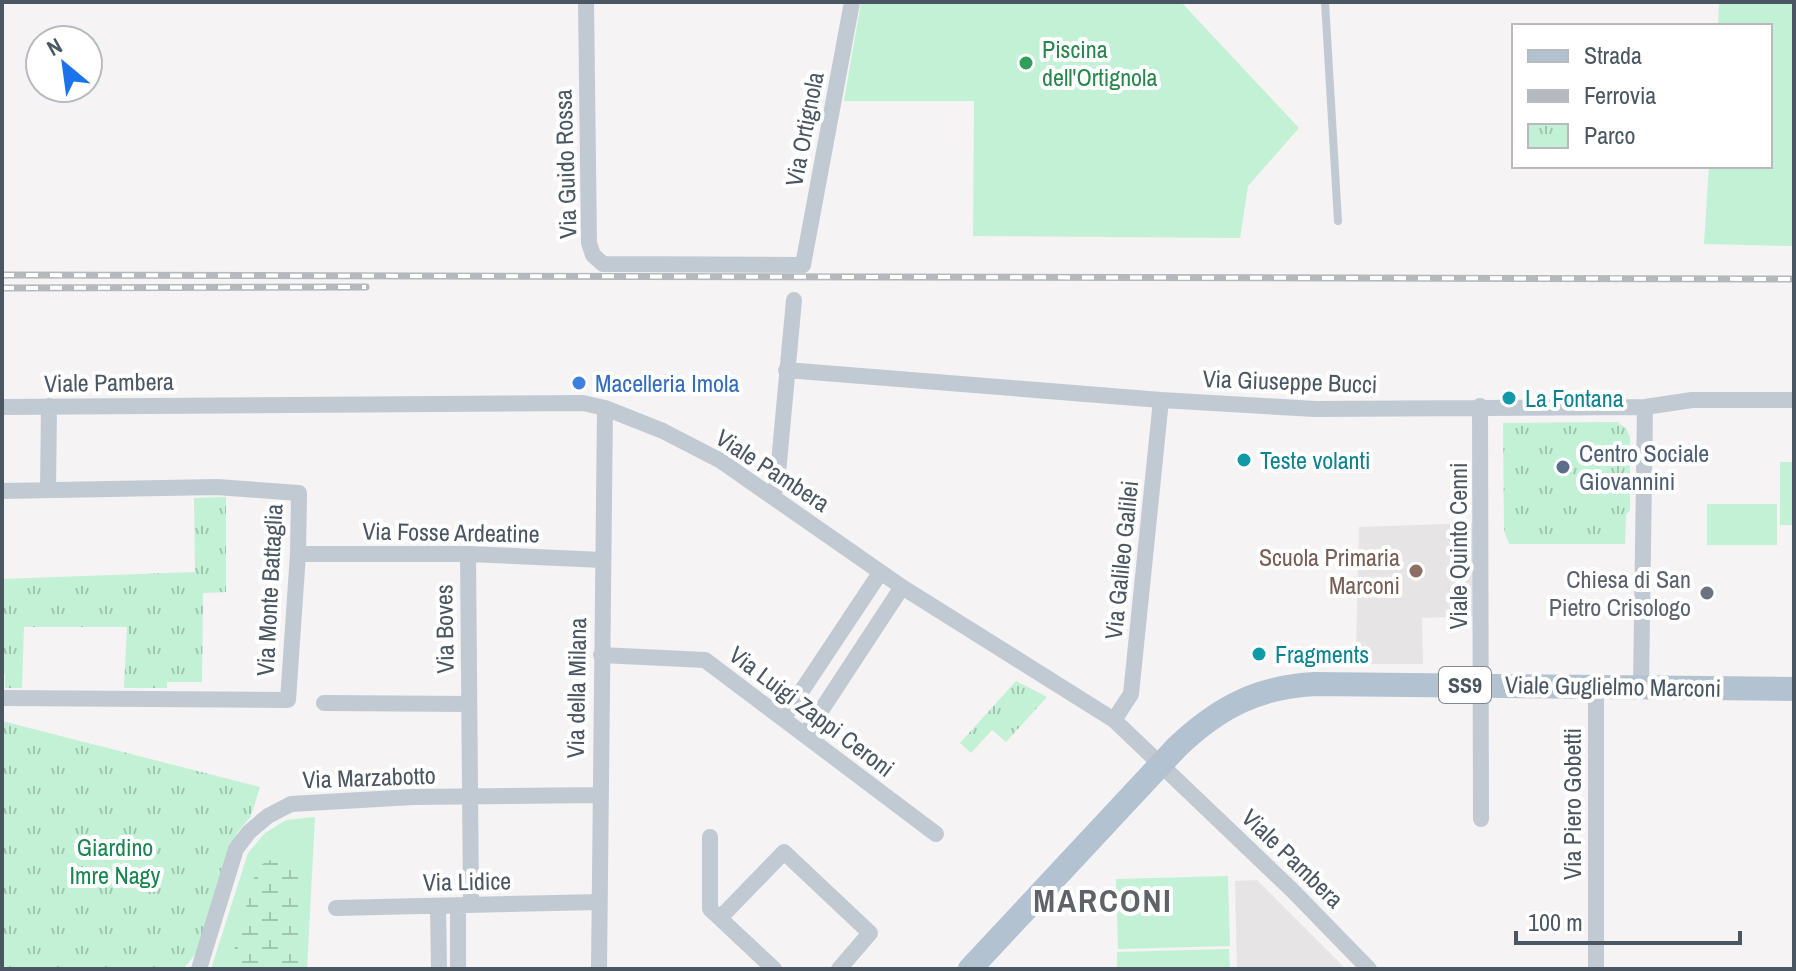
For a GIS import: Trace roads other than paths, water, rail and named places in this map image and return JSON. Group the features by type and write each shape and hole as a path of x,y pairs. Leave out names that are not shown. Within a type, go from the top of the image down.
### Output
{"main road":[{"name":"Viale Guglielmo Marconi","path":"970,969 1201,723 1250,696 1278,688 1315,684 1794,689"}],"street":[{"name":"Via Guido Rossa","path":"586,2 589,243 593,255 603,264 803,265"},
{"name":"Via Ortignola","path":"803,265 852,2"},
{"path":"773,495 777,484 794,300"},
{"name":"Via Giuseppe Bucci","path":"786,370 1315,409 1645,407 1692,400 1794,400"},
{"name":"Via Galileo Galilei","path":"1114,720 1131,694 1161,400"},
{"name":"Viale Pambera","path":"2,407 516,401 583,403 605,408 663,431 721,461 880,573 1114,720 1369,969"},
{"path":"48,490 49,406"},
{"name":"Viale Quinto Cenni","path":"1480,406 1481,819"},
{"path":"1641,687 1645,407"},
{"name":"Via della Milana","path":"599,969 605,408"},
{"name":"Via Monte Battaglia","path":"2,491 217,487 299,493 288,700 2,698"},
{"name":"Via Fosse Ardeatine","path":"298,554 468,554 603,560"},
{"name":"Via Boves","path":"458,969 470,798 468,554"},
{"path":"783,719 880,573"},
{"path":"805,735 902,587"},
{"name":"Via Luigi Zappi Ceroni","path":"601,655 705,660 936,834"},
{"name":"Via Piero Gobetti","path":"1596,687 1596,969"},
{"name":"Via Boves","path":"324,703 469,704"},
{"name":"Via Marzabotto","path":"199,969 236,849 249,832 268,816 291,804 351,799 599,795"},
{"path":"710,837 710,909 774,969"},
{"path":"720,918 784,852 870,933 839,969"},
{"name":"Via Lidice","path":"336,908 599,902"},
{"path":"438,906 439,969"}],"lane":[{"path":"1325,2 1338,221"}],"railway":[{"path":"2,275 1794,279"},
{"path":"2,288 366,287"}],"place":[{"name":"Piscina dell'Ortignola","path":"1026,63"},
{"name":"Macelleria Imola","path":"579,383"},
{"name":"La Fontana","path":"1509,398"},
{"name":"Teste volanti","path":"1244,460"},
{"name":"Centro Sociale Giovannini","path":"1563,467"},
{"name":"Scuola Primaria Marconi","path":"1416,571"},
{"name":"Chiesa di San Pietro Crisologo","path":"1707,593"},
{"name":"Fragments","path":"1259,654"}],"district":[{"name":"MARCONI","path":"1103,900"}],"park label":[{"name":"Giardino Imre Nagy","path":"115,861"}]}
